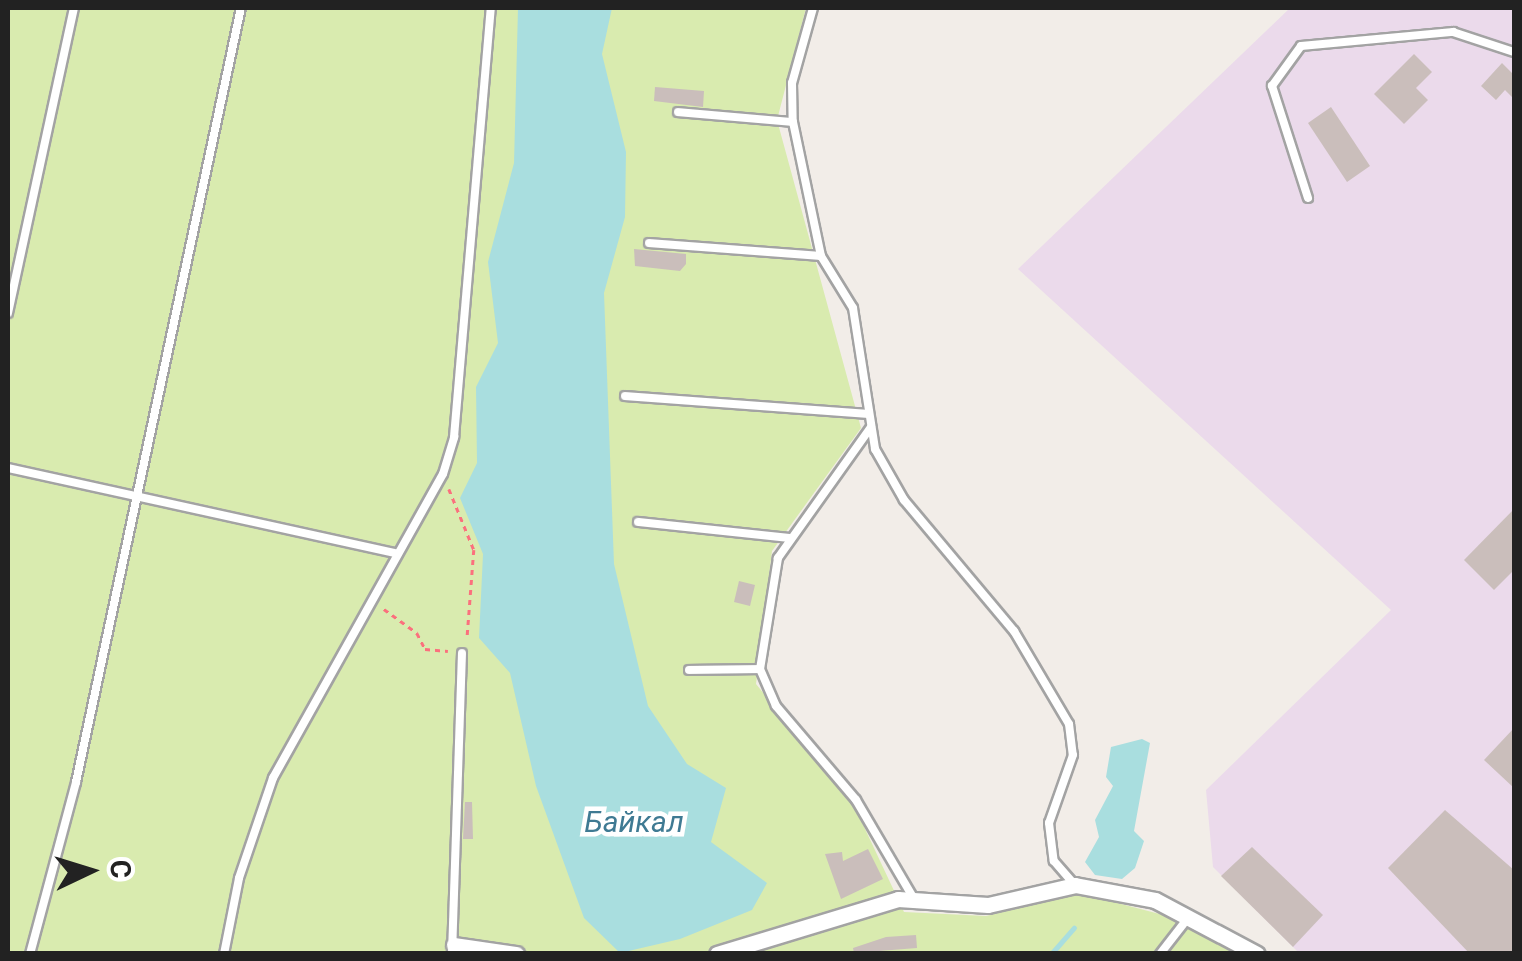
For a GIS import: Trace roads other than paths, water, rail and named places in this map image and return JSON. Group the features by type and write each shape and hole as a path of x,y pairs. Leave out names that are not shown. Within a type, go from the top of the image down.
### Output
{"street":[{"path":"718,954 865,908 917,902 988,906 1075,885 1191,914 1257,954"},
{"path":"453,949 516,954"}],"lane":[{"path":"8,313 74,8"},
{"path":"30,954 76,782 241,8"},
{"path":"224,954 239,878 274,778 394,553 443,474 454,438 491,8"},
{"path":"813,8 792,83 792,122 821,256 853,308 876,449 904,500 1014,632 1069,724 1073,755 1049,824 1054,860 1075,885"},
{"path":"1308,198 1272,86 1301,46 1453,32 1514,52"},
{"path":"678,112 792,122"},
{"path":"649,243 821,256"},
{"path":"626,396 868,414"},
{"path":"871,426 778,558 760,669 776,706 856,800 890,867 917,902"},
{"path":"8,468 394,553"},
{"path":"638,522 790,538"},
{"path":"453,949 462,653"},
{"path":"689,670 760,669"},
{"path":"1160,954 1191,914"}],"water":[{"name":"Байкал","path":"518,8 612,8 602,54 626,152 625,217 604,293 614,564 648,706 687,764 726,788 711,842 767,883 752,910 680,939 620,953 584,918 536,786 510,673 479,638 483,554 460,498 477,463 476,387 498,343 488,262 514,163"},
{"path":"1142,739 1150,743 1134,831 1144,841 1135,868 1122,879 1095,875 1085,862 1099,837 1095,820 1113,786 1106,777 1111,747"}],"waterway":[{"path":"1051,954 1074,928"}]}
